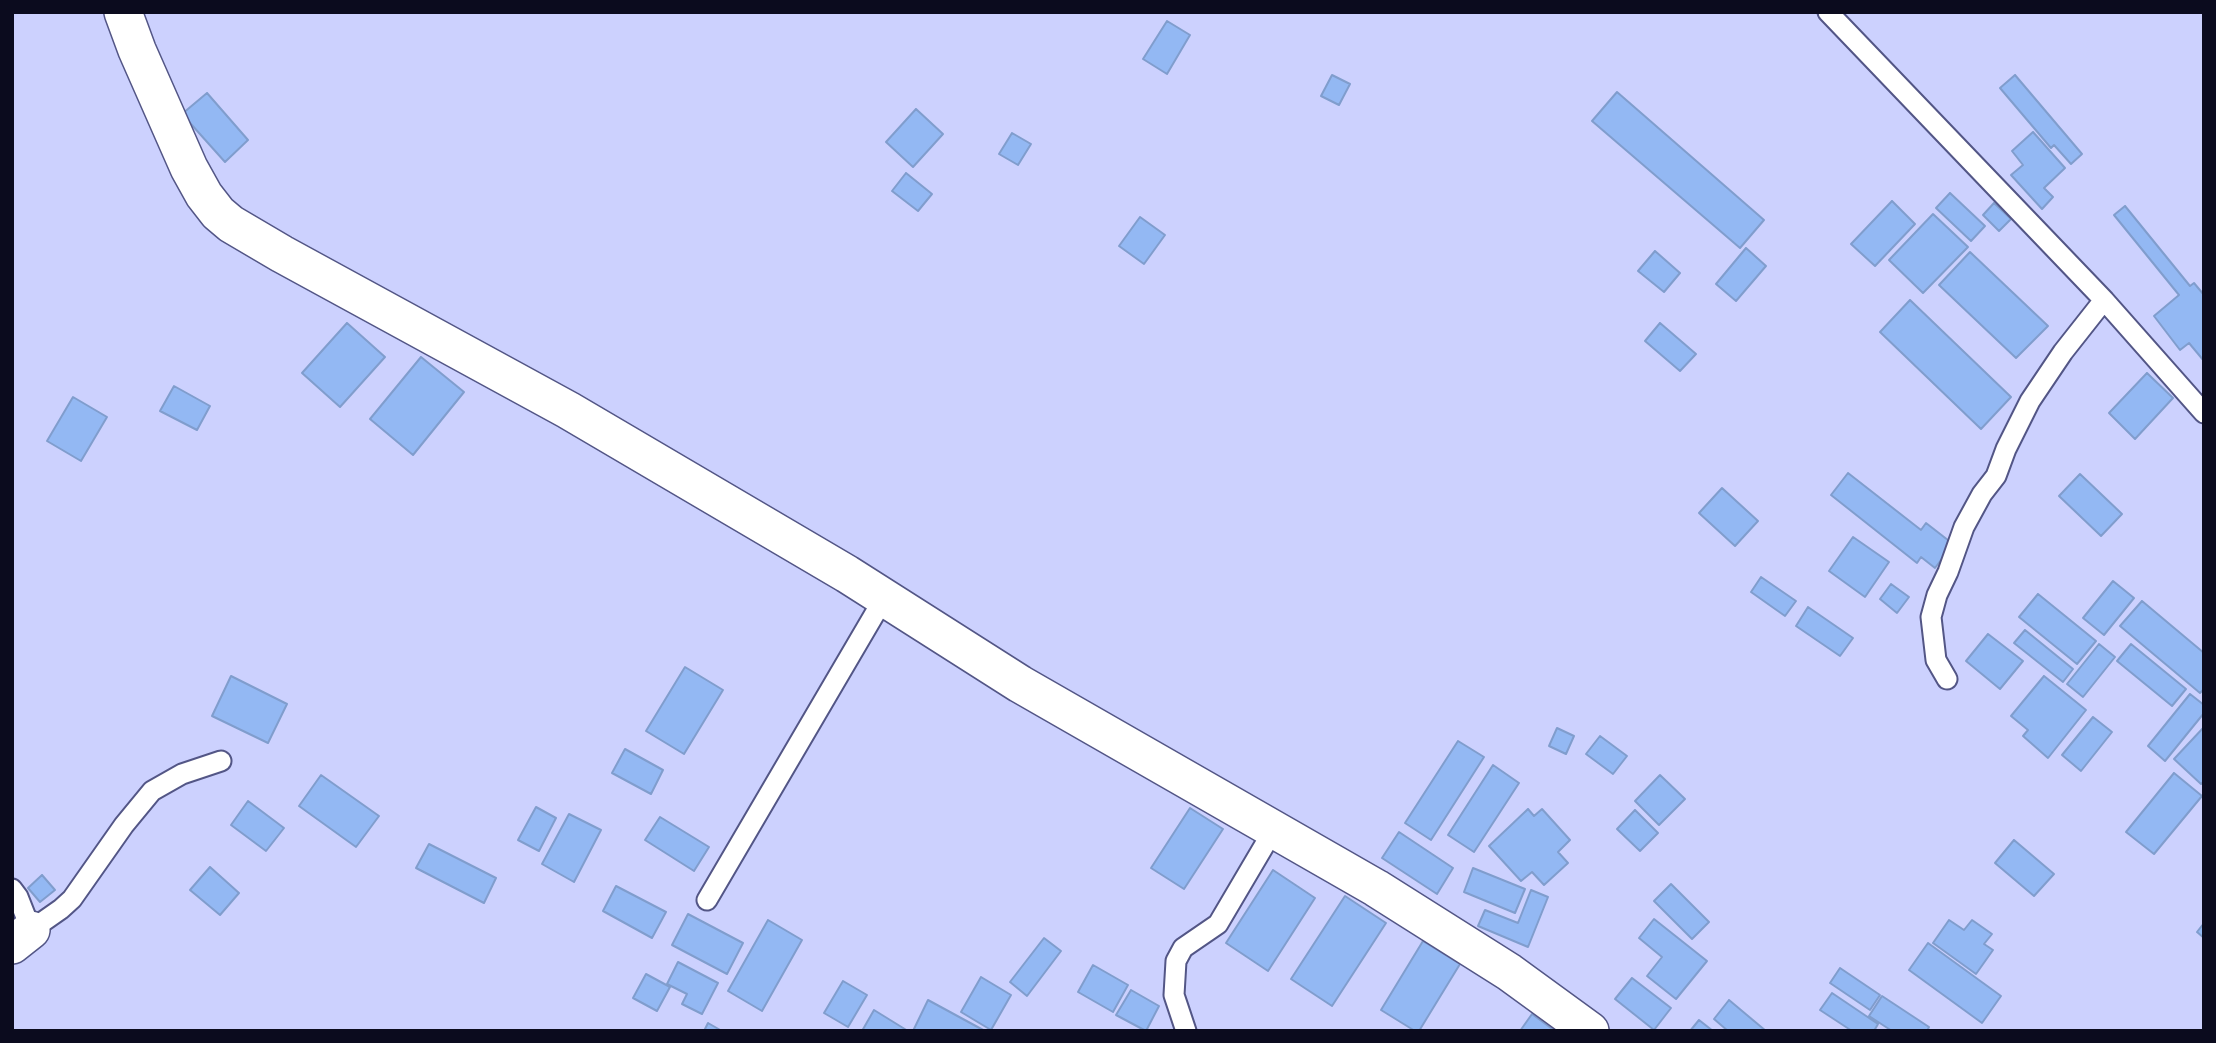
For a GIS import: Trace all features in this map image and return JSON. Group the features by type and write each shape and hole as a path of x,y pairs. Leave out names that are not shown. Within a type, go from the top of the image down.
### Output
{"street":[{"path":"123,12 136,50 189,168 218,213 231,224 568,410 884,598 1020,684 1376,888 1509,972 1590,1031"}],"lane":[{"path":"1828,12 2104,300 2204,413"},
{"path":"1947,679 1936,660 1931,617 1964,527 1982,494 1996,476 2006,449 2031,401 2063,352 2104,300"},
{"path":"707,900 884,598"},
{"path":"22,938 72,899 124,824 152,791 182,774 220,761"},
{"path":"1186,1031 1174,995 1176,961 1183,948 1218,924 1274,830"},
{"path":"12,889 18,897 22,938"}],"building":[{"path":"1167,21 1190,35 1167,74 1143,59"},
{"path":"1332,75 1350,84 1339,105 1321,96"},
{"path":"2015,75 2082,154 2071,164 2054,145 2051,148 2000,88"},
{"path":"1617,92 1764,220 1740,248 1592,121"},
{"path":"207,93 248,140 225,162 182,114"},
{"path":"916,109 943,134 913,167 886,142"},
{"path":"2033,132 2065,168 2044,188 2053,197 2042,209 2011,175 2023,165 2012,151"},
{"path":"1012,133 1031,144 1018,165 999,154"},
{"path":"906,173 932,194 918,211 892,191"},
{"path":"1950,193 1985,226 1971,241 1936,208"},
{"path":"1892,201 1915,224 1875,266 1851,244"},
{"path":"1994,203 2011,219 1999,231 1983,215"},
{"path":"2125,206 2190,286 2194,283 2204,295 2204,361 2189,343 2180,350 2154,316 2179,295 2114,215"},
{"path":"1933,214 1968,247 1923,293 1889,260"},
{"path":"1140,217 1165,235 1144,264 1119,246"},
{"path":"1746,248 1766,266 1736,301 1716,284"},
{"path":"1655,251 1680,273 1664,292 1638,271"},
{"path":"1970,252 2048,326 2016,358 1939,285"},
{"path":"1910,300 2011,397 1981,429 1880,332"},
{"path":"347,323 385,357 340,407 302,373"},
{"path":"1660,323 1696,354 1680,371 1645,341"},
{"path":"421,357 464,392 413,455 370,419"},
{"path":"2147,373 2173,398 2135,439 2109,413"},
{"path":"174,386 210,406 197,430 160,411"},
{"path":"73,397 107,417 81,461 47,441"},
{"path":"1848,473 1921,530 1926,523 1953,544 1935,568 1921,557 1917,563 1831,495"},
{"path":"2080,474 2122,514 2101,536 2059,496"},
{"path":"1722,488 1758,521 1735,546 1699,513"},
{"path":"1853,537 1889,562 1865,597 1829,571"},
{"path":"1761,577 1796,601 1785,616 1751,592"},
{"path":"2113,581 2134,598 2104,635 2083,618"},
{"path":"1891,584 1909,597 1897,613 1880,599"},
{"path":"2038,594 2096,641 2077,664 2019,617"},
{"path":"2142,601 2204,653 2204,689 2200,693 2120,626"},
{"path":"1808,607 1853,638 1840,656 1796,626"},
{"path":"2025,630 2073,669 2063,682 2014,643"},
{"path":"1988,634 2023,661 2000,689 1966,661"},
{"path":"2099,644 2115,657 2083,697 2067,684"},
{"path":"2131,644 2186,689 2172,706 2117,661"},
{"path":"685,667 723,690 684,754 646,731"},
{"path":"231,676 287,704 268,743 212,716"},
{"path":"2044,676 2086,710 2048,758 2023,736 2028,730 2011,716"},
{"path":"2190,694 2204,705 2204,713 2165,761 2148,746"},
{"path":"2093,717 2112,732 2081,771 2062,755"},
{"path":"2204,727 2204,781 2201,784 2174,759"},
{"path":"1557,728 1574,736 1566,754 1549,746"},
{"path":"1600,736 1627,756 1613,774 1586,754"},
{"path":"1458,741 1484,757 1431,840 1405,823"},
{"path":"625,749 663,770 651,794 612,773"},
{"path":"1493,765 1519,783 1474,852 1448,835"},
{"path":"2174,773 2202,796 2154,854 2126,832"},
{"path":"321,775 379,816 356,847 299,806"},
{"path":"1660,775 1685,799 1659,825 1635,801"},
{"path":"248,801 284,828 266,851 231,825"},
{"path":"536,807 556,818 539,851 518,840"},
{"path":"1190,808 1223,829 1184,889 1151,868"},
{"path":"1528,809 1534,816 1542,809 1570,840 1558,852 1568,863 1544,885 1532,872 1521,881 1489,846"},
{"path":"1635,810 1658,833 1640,851 1617,829"},
{"path":"569,814 601,830 574,882 542,864"},
{"path":"660,817 709,847 694,871 645,840"},
{"path":"1399,832 1453,868 1437,894 1382,858"},
{"path":"2014,840 2054,874 2034,896 1995,863"},
{"path":"429,844 496,878 484,903 416,868"},
{"path":"210,867 239,893 220,915 190,890"},
{"path":"1473,868 1525,889 1515,913 1464,892"},
{"path":"1273,870 1315,898 1268,971 1226,943"},
{"path":"42,875 55,890 40,902 28,888"},
{"path":"1671,884 1709,922 1692,939 1654,901"},
{"path":"616,886 666,912 652,938 603,911"},
{"path":"1531,890 1548,897 1528,947 1478,926 1485,910 1518,923"},
{"path":"1345,896 1386,923 1332,1006 1291,979"},
{"path":"688,914 743,943 727,974 672,945"},
{"path":"1654,919 1707,961 1676,999 1647,976 1662,957 1639,938"},
{"path":"768,920 802,940 762,1011 728,991"},
{"path":"1949,920 1964,930 1972,920 1992,934 1984,944 1993,950 1976,974 1933,943"},
{"path":"2204,923 2204,938 2197,932"},
{"path":"1044,938 1061,951 1027,996 1010,982"},
{"path":"1423,941 1460,964 1419,1031 1415,1031 1381,1010"},
{"path":"1928,943 2001,996 1982,1023 1909,970"},
{"path":"678,962 718,983 702,1014 682,1004 687,994 667,984"},
{"path":"1093,965 1128,985 1113,1012 1078,992"},
{"path":"1840,968 1880,995 1870,1010 1830,983"},
{"path":"646,974 670,987 657,1011 633,998"},
{"path":"981,977 1011,995 991,1030 961,1012"},
{"path":"1632,978 1671,1008 1654,1030 1615,999"},
{"path":"843,981 867,995 848,1027 824,1013"},
{"path":"1131,990 1159,1006 1146,1031 1116,1015"},
{"path":"1832,993 1878,1024 1874,1031 1852,1031 1820,1010"},
{"path":"1882,996 1929,1027 1927,1031 1892,1031 1869,1016"},
{"path":"928,1000 985,1031 913,1031"},
{"path":"1729,1000 1766,1031 1728,1031 1714,1019"},
{"path":"874,1010 908,1031 862,1031"},
{"path":"1532,1014 1555,1031 1520,1031"},
{"path":"1699,1020 1713,1031 1690,1031"},
{"path":"708,1023 722,1031 704,1031"}]}
